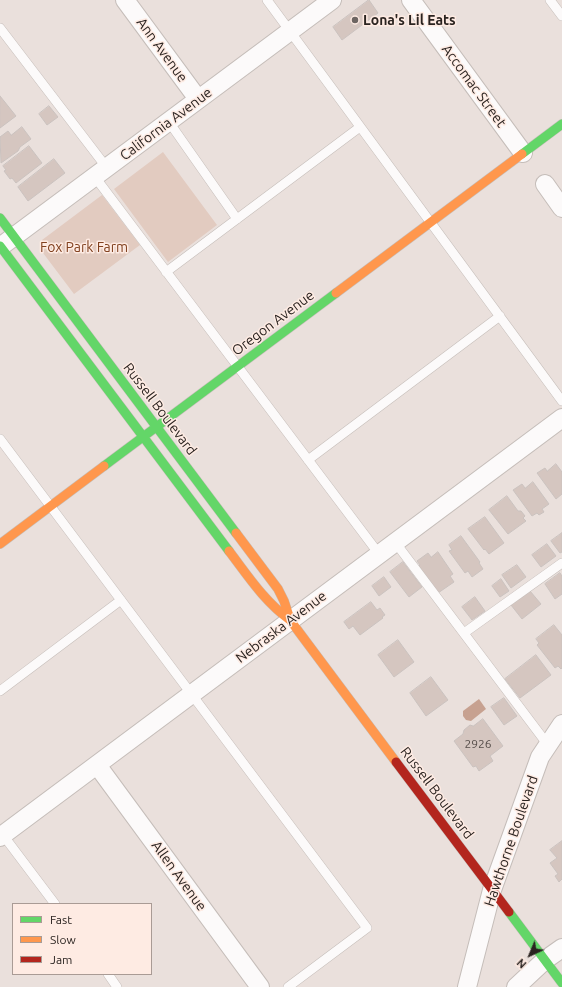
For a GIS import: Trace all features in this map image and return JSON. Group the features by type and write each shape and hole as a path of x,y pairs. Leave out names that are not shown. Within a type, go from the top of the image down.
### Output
{"main road":[{"name":"Oregon Avenue","path":"0,544 562,124"},
{"name":"Russell Boulevard","path":"0,218 4,244 144,436 265,599 276,610 290,620 562,983"},
{"name":"Russell Boulevard","path":"4,244 156,427 278,589 284,601 290,620"}],"street":[{"name":"Ann Avenue","path":"125,0 198,100"},
{"name":"California Avenue","path":"4,244 332,0"},
{"name":"Accomac Street","path":"411,0 523,154"},
{"path":"544,184 562,208"},
{"name":"Nebraska Avenue","path":"1,836 562,418"},
{"name":"Hawthorne Boulevard","path":"467,987 492,890 540,757 562,724"},
{"name":"Allen Avenue","path":"97,765 260,987"},
{"path":"516,987 545,960 562,948"}],"lane":[{"path":"267,0 562,401"},
{"path":"550,0 562,16"},
{"path":"0,28 101,172 166,272 379,554"},
{"path":"169,122 237,219"},
{"path":"166,272 360,127"},
{"path":"308,460 500,316"},
{"path":"0,439 368,928 288,987"},
{"path":"395,542 548,744"},
{"path":"464,633 562,563"},
{"path":"0,691 121,600"},
{"path":"1,836 54,903"},
{"path":"109,975 117,987"}],"green space":[{"path":"163,152 217,225 168,262 114,189"},
{"name":"Fox Park Farm","path":"102,195 140,245 74,294 40,249 42,240"}],"shaded area":[{"path":"479,699 486,709 471,721 466,720 463,716 463,711"}],"building":[{"name":"Lona's Lil Eats","path":"369,0 378,13 342,40 333,27"},
{"path":"0,96 16,116 0,128"},
{"path":"49,106 58,117 47,125 39,114"},
{"path":"22,127 31,139 20,147 18,151 1,163 0,137 8,131 11,135"},
{"path":"29,146 42,163 16,183 12,178 10,179 4,171 6,170 3,166"},
{"path":"54,159 65,173 28,201 18,187"},
{"path":"556,464 562,472 562,494 556,499 537,473 545,468 547,471"},
{"path":"533,482 549,504 542,509 544,512 539,515 537,513 532,516 513,490 522,484 525,488"},
{"path":"507,496 518,511 521,511 525,516 523,518 526,521 508,534 489,510"},
{"path":"485,517 504,543 489,554 485,549 484,550 468,529"},
{"path":"562,533 562,552 560,553 551,541"},
{"path":"461,536 480,562 479,563 483,569 472,577 468,571 465,573 449,551 452,550 449,545"},
{"path":"547,544 556,556 541,567 532,555"},
{"path":"438,552 453,574 450,576 454,582 438,593 417,561 428,553 431,557"},
{"path":"403,562 422,587 409,597 390,572"},
{"path":"517,565 526,577 511,588 502,575"},
{"path":"560,573 562,576 562,594 555,599 545,584"},
{"path":"384,577 391,587 379,596 372,586"},
{"path":"501,579 509,591 500,597 492,586"},
{"path":"530,591 541,604 522,619 511,605"},
{"path":"475,597 485,611 472,620 462,607"},
{"path":"371,602 377,610 380,608 385,615 382,617 383,618 360,635 353,626 349,629 344,622"},
{"path":"554,625 562,635 561,669 558,666 555,668 537,645 539,643 536,639"},
{"path":"398,640 414,662 394,677 378,655"},
{"path":"536,655 551,675 520,698 505,679"},
{"path":"431,677 448,700 426,716 410,693"},
{"path":"504,698 517,716 504,725 491,707"},
{"path":"483,719 503,746 490,756 493,761 479,771 476,766 473,767 454,741 463,734 464,730 470,725 473,726"},
{"path":"562,841 562,879 559,882 555,876 558,874 550,863 557,858 550,850"}],"traffic: fast":[{"path":"522,154 562,124"},
{"path":"0,218 236,533"},
{"path":"0,246 229,551"},
{"path":"104,466 336,293"},
{"path":"509,912 562,983"}],"traffic: slow":[{"path":"336,293 522,154"},
{"path":"0,544 104,466"},
{"path":"236,533 278,589 290,619"},
{"path":"229,551 264,596 290,620 396,762"}],"traffic: jam":[{"path":"396,762 509,912"}],"place":[{"name":"Lona's Lil Eats","path":"355,20"}]}
